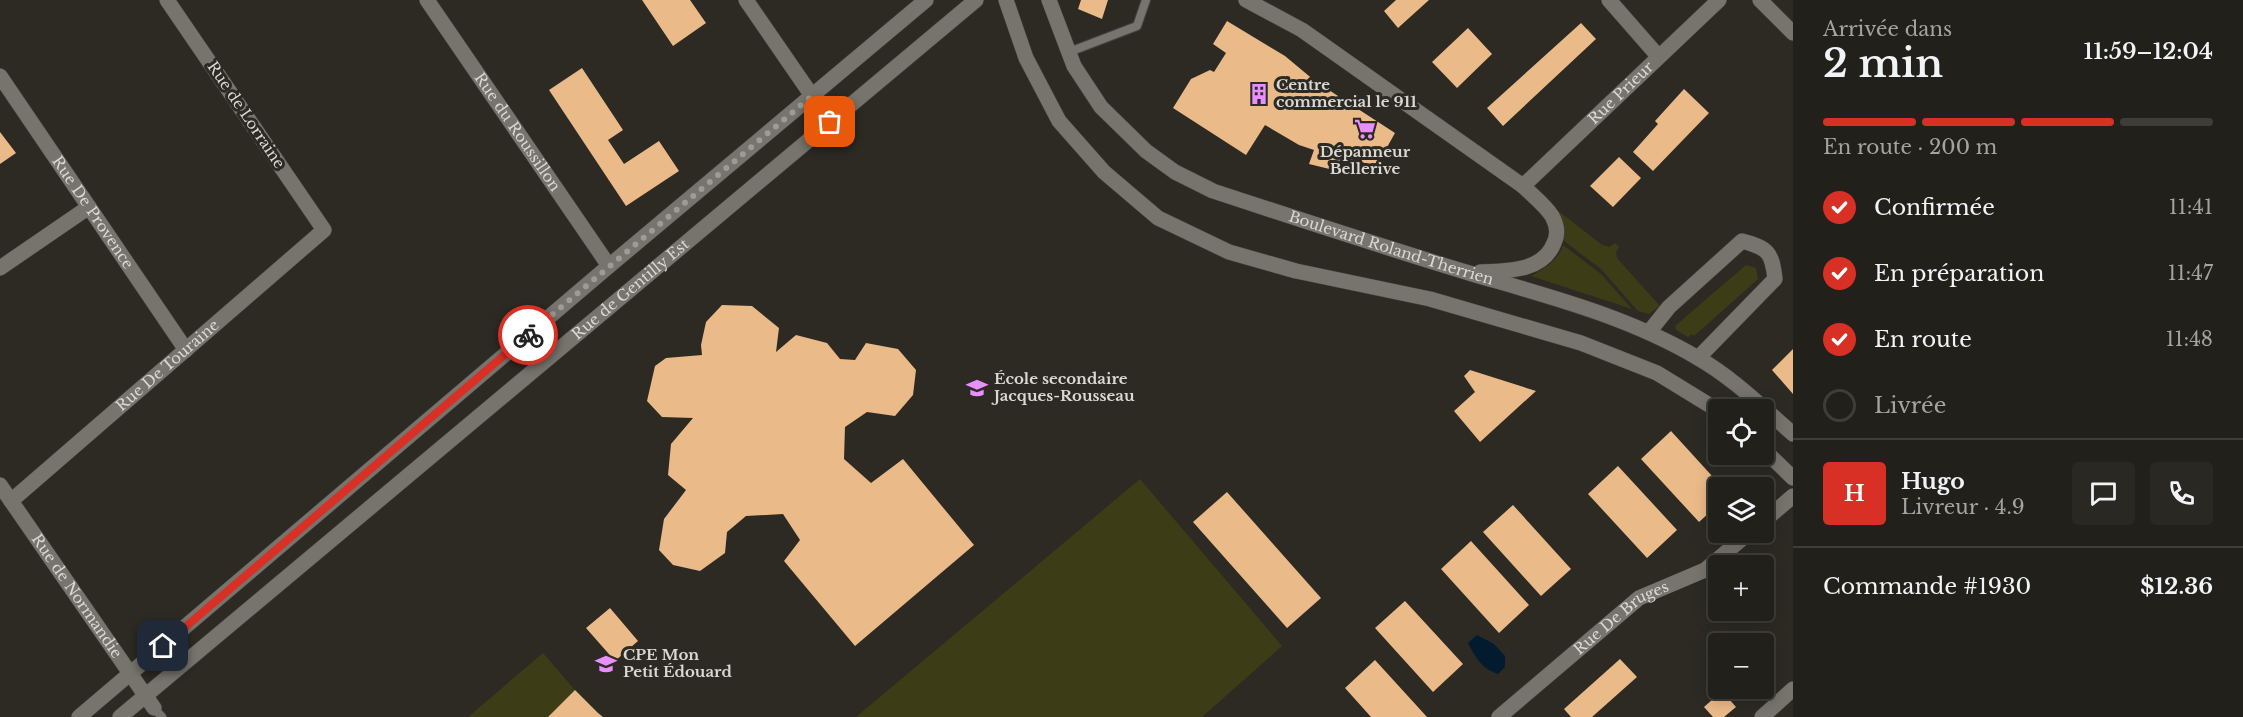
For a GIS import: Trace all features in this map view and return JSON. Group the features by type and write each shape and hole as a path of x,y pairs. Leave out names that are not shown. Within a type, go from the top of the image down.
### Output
{"street":[{"name":"Rue de Lorraine","path":"167,0 324,230"},
{"name":"Rue du Roussillon","path":"427,0 609,266"},
{"path":"746,0 830,122"},
{"name":"Rue de Gentilly Est","path":"79,717 926,0"},
{"name":"Rue de Gentilly Est","path":"120,717 154,707 830,122 976,0"},
{"path":"1006,0 1026,58 1059,121 1104,172 1158,218 1229,252 1296,271 1430,299 1581,343 1657,373 1708,404"},
{"name":"Boulevard Roland-Therrien","path":"1049,0 1074,66 1101,107 1146,151 1175,172 1213,191 1467,272 1576,304 1649,332 1698,358 1734,382 1793,434"},
{"path":"1246,0 1302,30 1523,186 1552,215 1556,224 1557,237 1547,257 1527,267 1467,272"},
{"path":"1609,0 1658,56"},
{"name":"Rue Prieur","path":"1523,186 1719,0"},
{"path":"1760,0 1793,33"},
{"name":"Rue De Provence","path":"0,76 186,350"},
{"path":"0,268 89,207"},
{"name":"Rue De Touraine","path":"11,501 324,230"},
{"path":"1649,332 1669,307 1742,241 1760,245 1773,259 1775,279 1698,358"},
{"path":"1774,460 1793,478"},
{"name":"Rue de Normandie","path":"0,484 154,707"},
{"path":"1774,512 1793,496"},
{"name":"Rue De Bruges","path":"1499,717 1639,598 1705,570 1737,543"},
{"path":"1762,717 1793,689"}],"lane":[{"path":"1069,52 1137,26 1146,0"}],"shaded area":[{"path":"1548,203 1601,244 1609,247 1615,243 1619,247 1616,252 1617,258 1660,306 1649,314 1638,311 1601,269 1564,241 1564,232"},
{"path":"1563,245 1601,274 1632,309 1531,276 1554,260"},
{"path":"1746,265 1756,268 1757,280 1694,336 1692,334 1688,337 1676,330 1675,326"},
{"path":"1140,479 1282,646 1202,717 856,717"},
{"path":"543,653 575,690 548,717 468,717"}],"water":[{"path":"1477,635 1494,644 1505,656 1505,667 1498,674 1483,666 1468,643"}],"building":[{"path":"642,0 690,0 706,23 673,46"},
{"path":"1081,0 1108,0 1102,19 1078,9"},
{"path":"1396,0 1429,0 1398,28 1384,11"},
{"name":"Centre commercial le 911","path":"1227,21 1285,56 1315,81 1395,133 1376,167 1359,161 1354,175 1309,164 1314,150 1299,145 1265,125 1246,155 1173,108 1191,79 1210,70 1214,72 1226,53 1213,44"},
{"path":"1581,23 1596,39 1503,126 1487,108"},
{"path":"1468,28 1492,54 1457,88 1432,62"},
{"path":"582,68 623,130 608,140 624,164 659,141 679,171 626,206 549,90"},
{"path":"1684,89 1709,113 1653,171 1633,152 1658,124 1655,121"},
{"path":"0,132 16,153 0,164"},
{"path":"1619,157 1641,178 1613,207 1590,186"},
{"path":"722,305 752,306 779,328 776,352 796,335 827,343 840,359 855,360 866,343 898,349 916,370 913,395 895,416 867,412 845,427 844,459 871,483 903,459 974,545 855,646 784,561 800,540 783,514 746,516 727,532 725,553 700,571 673,565 659,550 664,519 686,490 668,475 671,444 693,418 662,417 647,401 655,366 666,358 702,355 701,345 706,322"},
{"path":"1793,349 1793,394 1772,370"},
{"path":"1470,370 1536,391 1480,442 1454,411 1475,392 1464,376"},
{"path":"1671,431 1713,477 1708,477 1708,514 1699,522 1641,459"},
{"path":"1618,466 1677,530 1647,558 1588,494"},
{"path":"1227,492 1321,598 1287,628 1193,522"},
{"path":"1513,505 1571,569 1541,596 1483,532"},
{"path":"1471,541 1529,605 1499,633 1441,569"},
{"path":"1405,601 1463,664 1433,692 1375,628"},
{"name":"CPE Mon Petit Édouard","path":"610,608 638,641 615,661 586,628"},
{"path":"1620,659 1637,677 1592,717 1571,717 1564,709"},
{"path":"1375,660 1427,717 1371,717 1345,688"},
{"path":"575,690 598,713 603,717 548,717"},
{"path":"1713,699 1729,699 1736,707 1724,717 1713,717 1704,707"}],"way so far":[{"path":"528,335 812,96 830,122"}],"place":[{"name":"Centre commercial le 911","path":"1259,94"},
{"name":"Dépanneur Bellerive","path":"1365,129"},
{"name":"École secondaire Jacques-Rousseau","path":"977,388"},
{"name":"CPE Mon Petit Édouard","path":"606,664"}],"route":[{"path":"163,646 528,335"}]}
